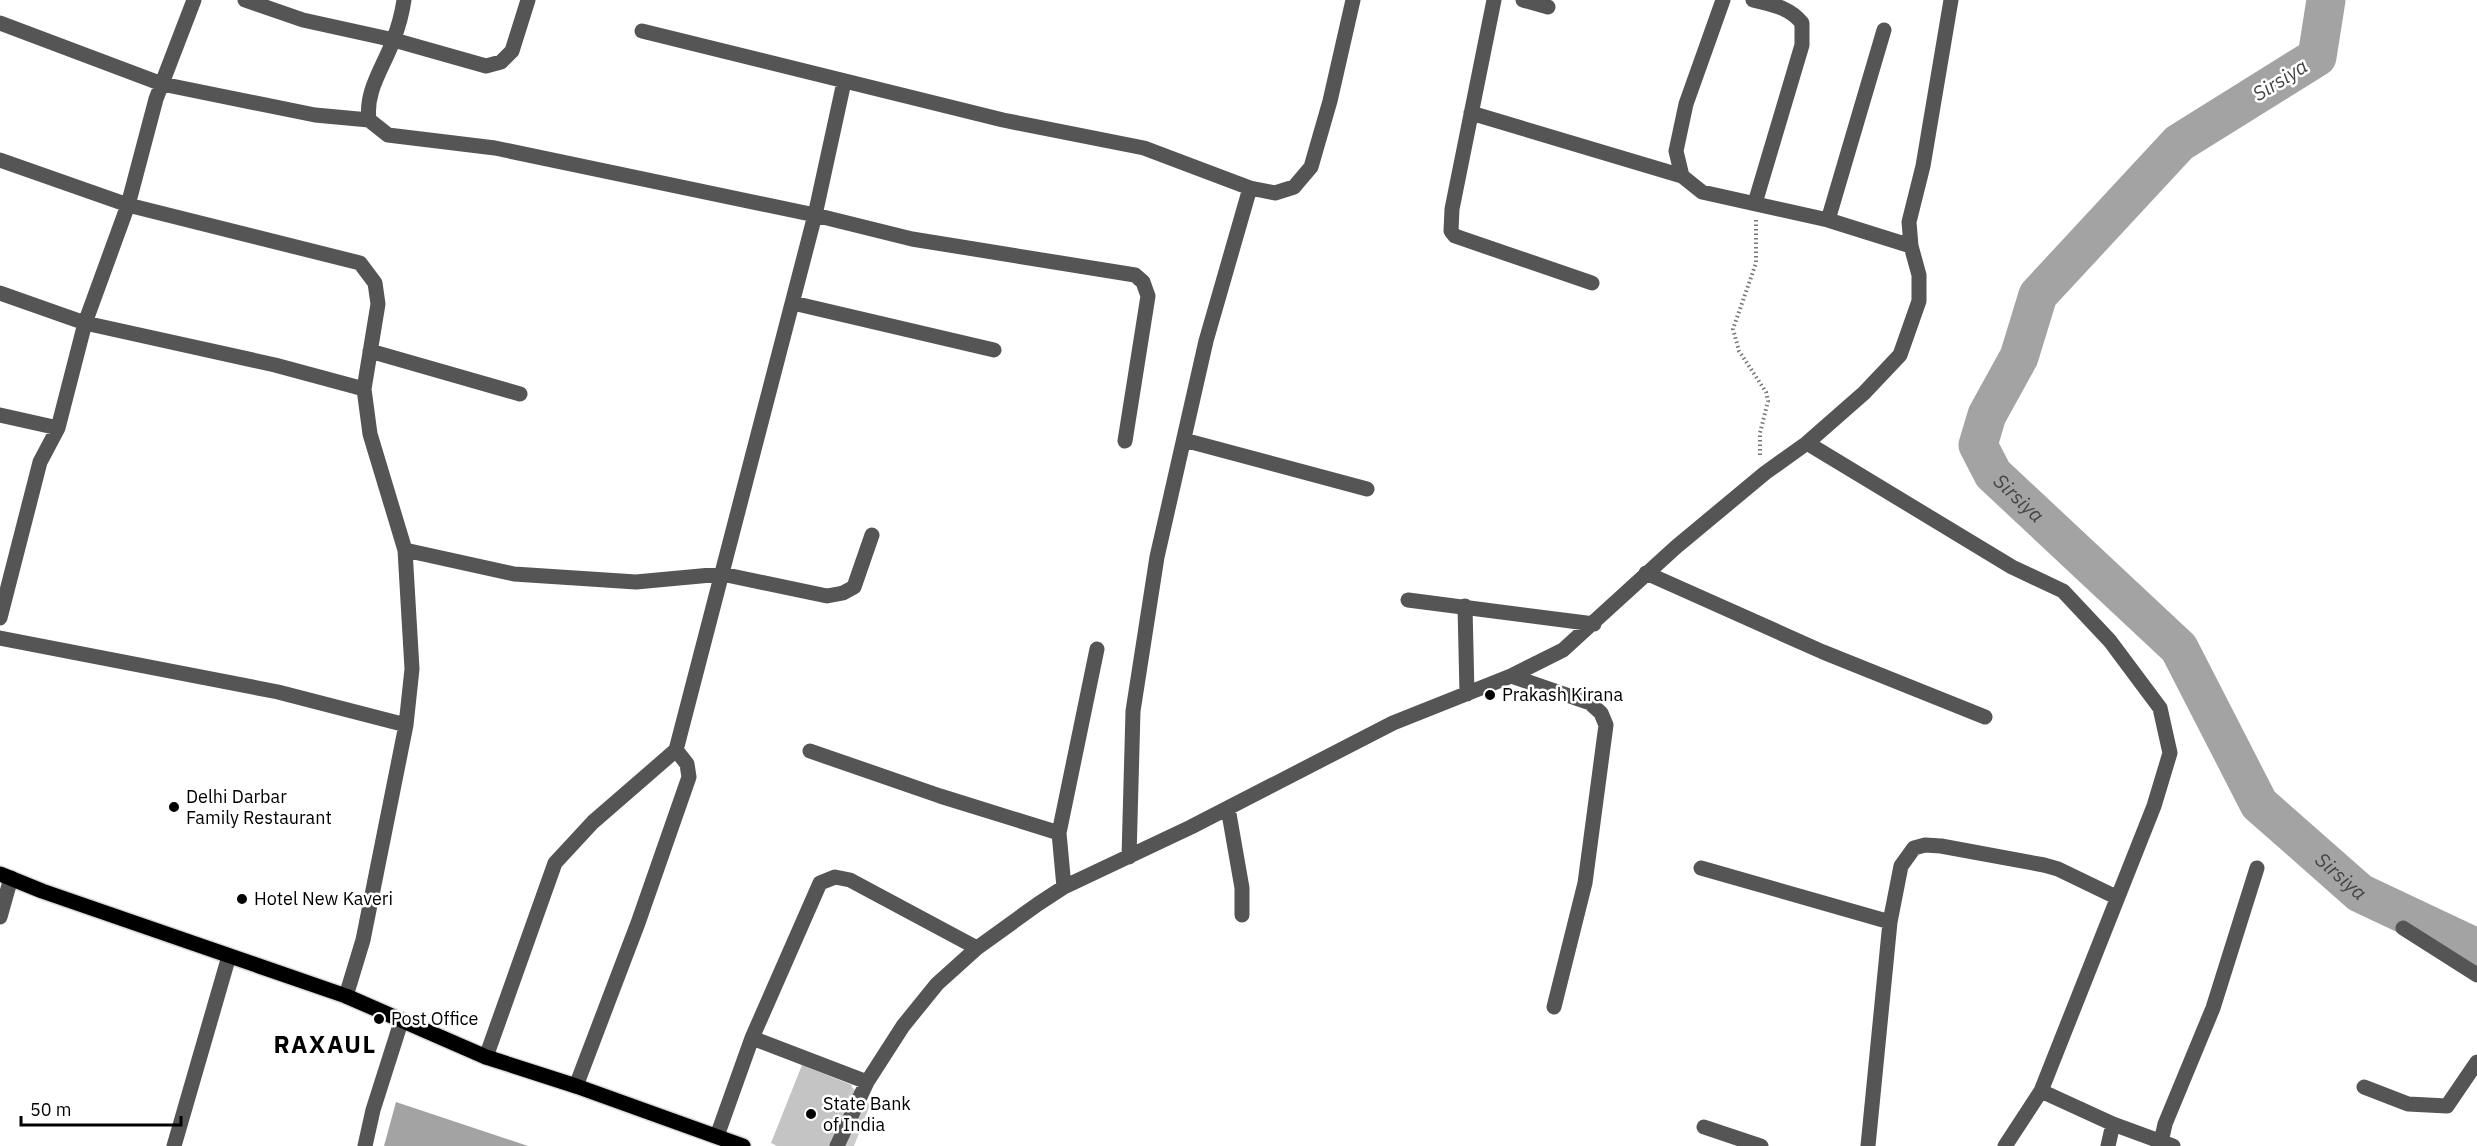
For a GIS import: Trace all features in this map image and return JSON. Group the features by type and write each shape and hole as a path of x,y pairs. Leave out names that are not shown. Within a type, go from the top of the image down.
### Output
{"main road":[{"path":"6,876 42,891 346,996 401,1022 486,1057 576,1086 743,1146"}],"street":[{"path":"0,618 40,462 58,428 85,323 128,205 162,84 194,0"},
{"path":"245,0 303,20 394,40 486,66 501,62 512,51 528,0"},
{"path":"369,120 369,94 394,40 404,0"},
{"path":"642,31 1003,120 1144,148 1250,188 1275,193 1294,187 1311,167 1330,101 1353,0"},
{"path":"1494,0 1452,209 1450,231 1455,236 1592,283"},
{"path":"1523,0 1548,7"},
{"path":"1682,176 1676,151 1686,104 1723,0"},
{"path":"1754,0 1794,13 1802,23 1802,45 1755,203"},
{"path":"837,1146 867,1082 903,1026 938,984 977,948 1064,887 1228,808 1393,723 1511,676 1563,650 1594,624 1646,573 1764,474 1807,443 1864,393 1900,355 1919,301 1919,275 1911,246 1909,222 1923,166 1951,0"},
{"path":"0,23 162,84 315,115 369,120 388,135 495,148 815,215 912,239 1135,275 1143,282 1148,296 1125,441"},
{"path":"1828,220 1884,30"},
{"path":"486,1057 555,863 593,822 676,750 793,303 844,82"},
{"path":"1471,113 1682,176 1702,192 1828,220 1911,246"},
{"path":"0,160 128,205 360,263 375,283 378,304 364,389 370,434 405,550 412,669 406,725 363,940 346,996"},
{"path":"1129,856 1133,711 1157,557 1206,341 1250,188"},
{"path":"0,293 85,323 275,365 364,389"},
{"path":"793,303 994,350"},
{"path":"370,351 520,394"},
{"path":"0,415 58,428"},
{"path":"1184,440 1366,489"},
{"path":"1807,443 2012,567 2063,591 2110,641 2160,708 2170,753 2154,806 2041,1091 2005,1146"},
{"path":"405,550 514,574 636,582 722,574 827,596 843,593 854,587 872,535"},
{"path":"1646,573 1822,652 1985,717"},
{"path":"1408,600 1594,624"},
{"path":"1465,606 1467,694"},
{"path":"0,638 278,692 406,725"},
{"path":"1064,887 1059,833 1098,649"},
{"path":"1511,676 1590,703 1601,712 1606,725 1586,860 1585,883 1554,1007"},
{"path":"576,1086 638,923 689,777 687,764 676,750"},
{"path":"810,751 940,796 1059,833"},
{"path":"1228,808 1242,888 1242,915"},
{"path":"1868,1146 1890,922 1901,866 1914,849 1925,845 2044,865 2058,869 2116,897"},
{"path":"1701,868 1890,922"},
{"path":"2041,1091 2113,1124 2167,1144 2165,1124 2213,1008 2257,868"},
{"path":"0,917 6,876"},
{"path":"717,1136 752,1038 820,883 827,878 835,877 850,880 977,948"},
{"path":"2403,928 2477,975"},
{"path":"174,1146 229,956"},
{"path":"365,1146 373,1110 401,1022"},
{"path":"752,1038 867,1082"},
{"path":"2364,1086 2408,1104 2447,1107 2477,1062"},
{"path":"2108,1146 2113,1124"},
{"path":"1704,1127 1761,1146"}],"path":[{"path":"1755,203 1756,263 1750,287 1733,329 1739,351 1766,392 1768,401 1758,447 1764,474"}],"shaded area":[{"path":"396,1102 528,1146 384,1146"}],"building":[{"name":"State Bank of India","path":"802,1065 852,1085 828,1146 778,1146 771,1143"}],"waterway":[{"name":"Sirsiya","path":"2326,0 2317,57 2179,143 2038,295 2019,357 1987,415 1978,445 1993,474 2179,648 2259,804 2360,893 2477,948"}],"place":[{"name":"Prakash Kirana","path":"1490,695"},
{"name":"Delhi Darbar Family Restaurant","path":"174,807"},
{"name":"Hotel New Kaveri","path":"242,899"},
{"name":"Post Office","path":"379,1019"},
{"name":"State Bank of India","path":"811,1114"}],"district":[{"name":"RAXAUL","path":"325,1045"}]}
